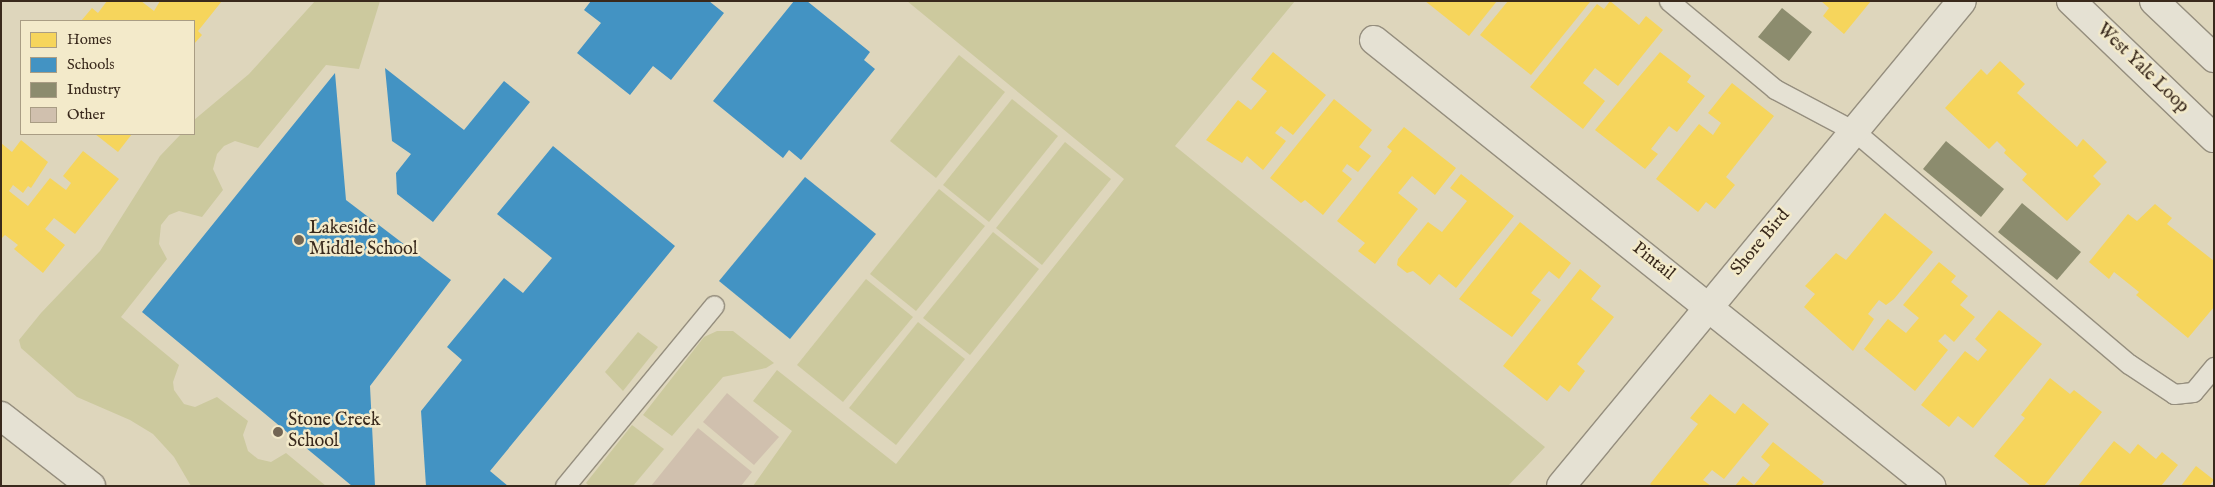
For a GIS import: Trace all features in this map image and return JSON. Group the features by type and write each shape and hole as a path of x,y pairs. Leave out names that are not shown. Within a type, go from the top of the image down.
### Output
{"street":[{"name":"Shore Bird","path":"1561,486 1962,1"},
{"name":"West Yale Loop","path":"2071,1 2214,138"},
{"path":"2154,1 2214,58"},
{"name":"Pintail","path":"1374,40 1931,486"},
{"path":"1,416 91,486"}],"lane":[{"path":"1669,1 1775,89 1854,131 2129,364 2174,394 2193,392 2214,367"},
{"path":"565,486 714,305"}],"shaded area":[{"path":"315,1 380,1 359,69 326,65 258,148 235,141 224,146 217,154 213,169 223,190 202,217 179,211 169,215 161,225 159,244 167,259 121,317 179,365 173,382 174,390 184,404 195,407 217,397 248,421 243,435 248,451 258,459 271,462 286,453 326,486 191,486 174,457 153,434 130,420 77,397 21,348 19,340 41,313 100,251 160,156 180,135 195,135 195,119 249,74"},
{"path":"907,1 1295,1 1175,146 1545,447 1508,486 753,486 792,431 753,401 777,370 896,464 1124,179"},
{"path":"959,55 1005,92 936,178 890,141"},
{"path":"1012,99 1058,136 989,222 943,185"},
{"path":"1065,142 1111,179 1042,265 996,228"},
{"path":"939,189 985,226 916,311 870,274"},
{"path":"993,232 1039,269 970,355 923,318"},
{"path":"866,279 913,317 843,402 797,365"},
{"path":"918,322 965,359 896,445 849,408"},
{"path":"717,331 733,331 774,363 766,368 723,377 672,436 643,415 704,337"},
{"path":"638,332 658,347 623,391 605,372"},
{"path":"632,425 664,449 633,486 589,486 586,483"}],"building: Homes":[{"path":"107,1 141,1 154,11 160,1 222,1 198,31 202,35 195,43 195,20 82,20 92,8 98,13"},
{"path":"1425,1 1497,1 1469,36"},
{"path":"1508,1 1590,2 1531,75 1480,35"},
{"path":"1610,1 1639,25 1646,16 1663,30 1618,86 1595,68 1583,83 1605,101 1583,129 1530,87 1597,4 1604,9"},
{"path":"1821,1 1871,1 1844,34 1823,16 1829,8"},
{"path":"1273,52 1326,95 1293,135 1281,126 1275,133 1286,141 1263,170 1247,156 1242,163 1206,140 1238,100 1251,110 1267,91 1251,79"},
{"path":"1660,52 1691,76 1687,82 1705,96 1677,132 1669,126 1651,149 1658,154 1645,169 1595,130"},
{"path":"2000,61 2025,84 2017,93 2077,147 2083,139 2107,162 2093,176 2101,184 2067,221 2022,180 2027,174 2004,153 2006,150 1997,141 1989,149 1945,108 1981,69 1987,75"},
{"path":"1732,83 1774,116 1726,177 1735,185 1715,209 1706,202 1698,212 1656,179 1699,124 1713,135 1721,123 1708,113"},
{"path":"1334,99 1372,130 1359,147 1371,156 1358,172 1347,164 1342,171 1352,179 1323,215 1305,200 1301,203 1270,178"},
{"path":"1404,127 1456,168 1435,195 1412,176 1398,193 1418,209 1375,264 1358,251 1365,243 1337,221 1392,151 1387,147"},
{"path":"96,135 131,135 118,152"},
{"path":"21,140 48,162 31,188 28,186 23,193 13,185 9,191 28,206 50,178 66,190 71,183 63,176 83,151 119,179 75,234 54,218 45,229 65,245 43,273 14,249 18,245 5,235 1,239 1,143 12,152"},
{"path":"1461,174 1514,216 1456,288 1439,274 1430,285 1413,271 1407,273 1397,265 1398,259 1428,222 1442,232 1467,201 1450,188"},
{"path":"2155,204 2172,218 2167,224 2214,261 2214,307 2188,338 2136,295 2139,292 2114,272 2109,279 2089,262 2128,214 2137,221"},
{"path":"1885,213 1933,252 1894,299 1886,305 1879,300 1868,314 1874,319 1853,351 1804,307 1815,294 1805,286 1836,253 1846,260"},
{"path":"1520,222 1571,263 1559,279 1549,271 1531,293 1541,300 1512,337 1459,299"},
{"path":"1939,262 1956,276 1951,282 1968,296 1960,305 1975,317 1954,342 1945,334 1938,341 1948,350 1915,391 1864,349 1888,319 1906,333 1919,318 1903,305"},
{"path":"1580,269 1601,286 1591,299 1614,317 1577,364 1585,371 1569,392 1560,385 1547,401 1503,366"},
{"path":"1999,310 2042,344 1973,428 1958,416 1949,427 1921,405 1965,351 1978,361 1987,350 1975,339"},
{"path":"2050,378 2070,394 2074,390 2102,412 2044,486 2031,486 1994,456 2025,418 2021,415"},
{"path":"1710,394 1735,414 1743,403 1769,424 1724,479 1712,470 1703,480 1711,486 1652,486 1650,484 1698,424 1690,418"},
{"path":"2114,441 2130,454 2138,444 2156,459 2162,452 2178,465 2161,486 2078,486"},
{"path":"1773,442 1824,482 1821,486 1735,486 1743,476 1754,485 1770,465 1761,457"},
{"path":"2196,466 2214,480 2209,486 2181,486"}],"building: Schools":[{"path":"591,1 709,1 724,13 671,80 653,66 630,95 577,53 601,23 584,10"},
{"path":"794,1 807,1 870,52 864,60 875,69 801,160 789,150 783,158 713,101"},
{"name":"Lakeside Middle School","path":"385,68 464,130 504,81 530,102 433,222 397,194 396,173 411,154 392,141"},
{"name":"Lakeside Middle School","path":"335,73 346,200 451,280 370,386 375,486 352,486 142,312"},
{"path":"553,146 675,246 490,471 508,486 426,486 421,411 462,360 447,347 504,278 523,293 552,258 497,214"},
{"path":"805,177 876,234 790,339 719,281"}],"building: Industry":[{"path":"1782,8 1812,32 1789,61 1758,37"},
{"path":"1946,141 2004,189 1981,217 1923,169"},
{"path":"2022,203 2081,252 2057,280 1998,232"}],"building: Other":[{"path":"727,393 779,437 754,465 703,422"},
{"path":"698,428 752,472 741,486 651,486"}],"place":[{"name":"Lakeside Middle School","path":"299,240"},
{"name":"Stone Creek School","path":"278,432"}]}
